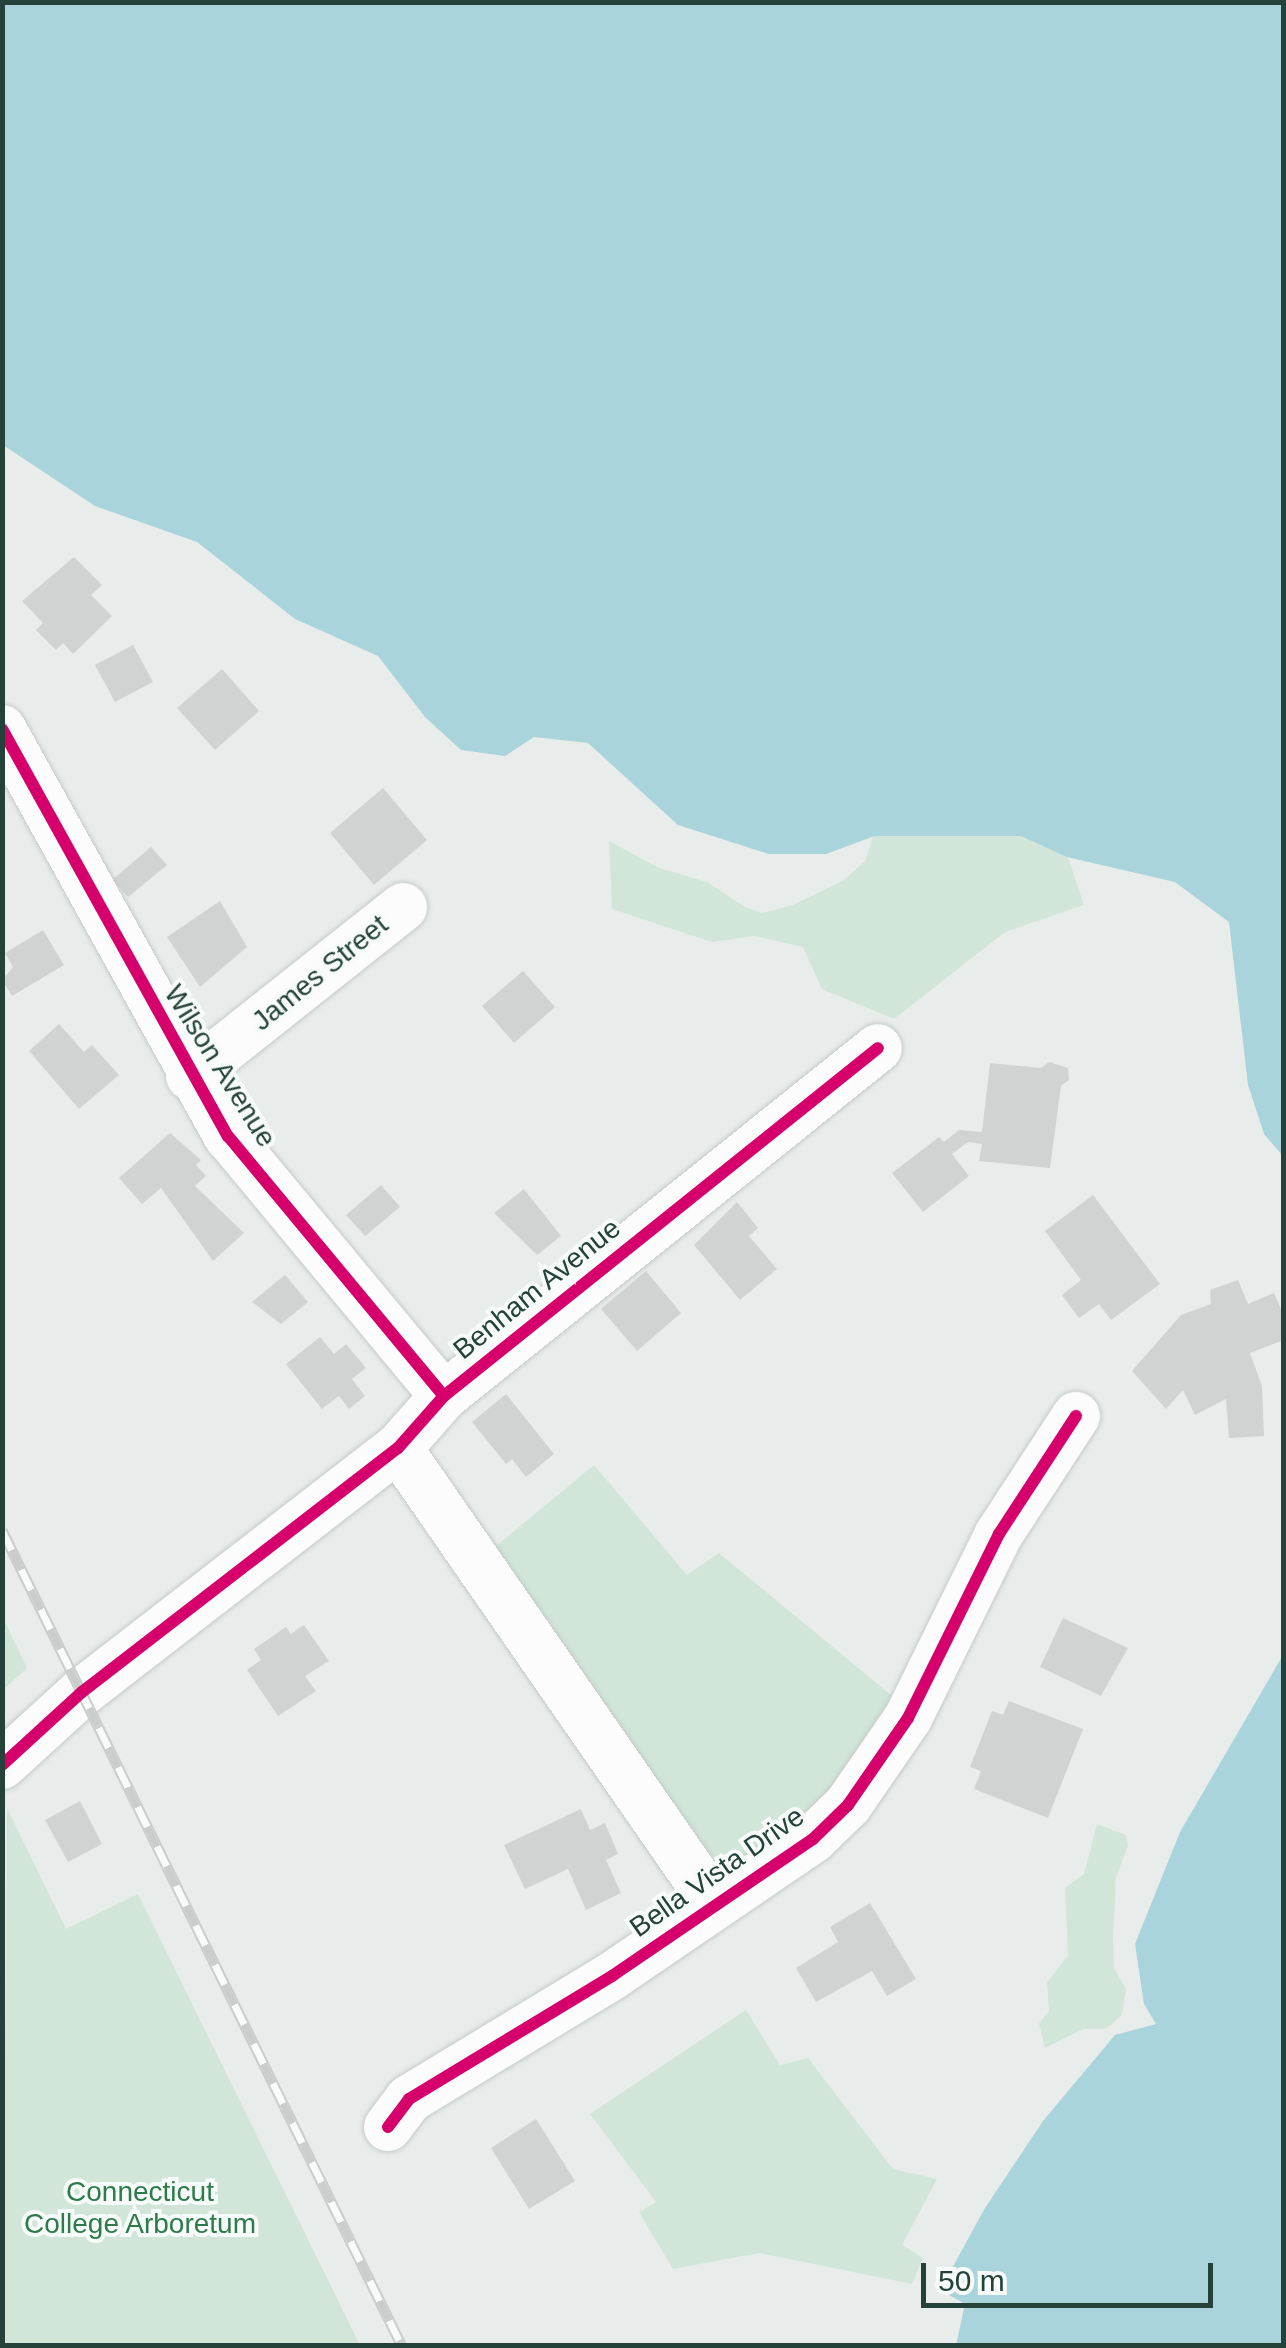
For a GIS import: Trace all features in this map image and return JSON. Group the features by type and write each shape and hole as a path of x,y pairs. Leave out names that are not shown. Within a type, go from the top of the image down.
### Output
{"street":[{"name":"Wilson Avenue","path":"2,729 190,1076 228,1136 444,1396"},
{"name":"James Street","path":"190,1076 403,907"},
{"name":"Benham Avenue","path":"2,1764 82,1692 398,1448 444,1396 878,1048"},
{"name":"Bella Vista Drive","path":"388,2128 409,2099 542,2023 813,1839 879,1767 999,1534 1076,1416"},
{"name":"Bella Vista Drive","path":"398,1448 715,1905"}],"green space":[{"path":"996,735 1229,922 1175,882 1068,857 1084,905 1005,932 894,1019 822,989 803,947 754,936 712,942 612,909 609,841 659,868 707,882 745,907 762,913 793,905 844,880 865,861 873,837 826,854"},
{"path":"594,1465 687,1575 719,1553 897,1700 806,1826 738,1862 710,1855 489,1552"},
{"path":"3,1618 27,1668 2,1690"},
{"name":"Connecticut College Arboretum","path":"7,1808 66,1929 138,1894 360,2345 3,2345"},
{"path":"1097,1824 1126,1835 1128,1846 1116,1877 1113,1938 1114,1968 1126,1989 1122,2015 1106,2029 1083,2029 1045,2048 1039,2023 1049,2011 1047,1983 1068,1955 1065,1888 1084,1874"},
{"path":"746,2010 780,2065 808,2058 893,2169 937,2179 902,2245 923,2258 912,2284 759,2253 673,2269 639,2212 656,2202 590,2114"}],"water":[{"path":"2,3 1283,3 1283,1156 1264,1134 1248,1085 1229,922 1175,882 1067,857 1021,836 874,836 826,854 769,854 678,825 588,743 534,737 505,756 461,750 425,717 378,656 295,619 197,542 95,506 3,445"},
{"path":"1283,1655 1283,2345 956,2345 965,2304 940,2290 985,2208 1043,2121 1115,2035 1156,2024 1144,2004 1135,1944 1180,1832"}],"building":[{"path":"74,557 102,585 91,595 112,616 73,654 63,643 56,650 36,630 43,623 22,601"},
{"path":"133,645 153,682 115,702 95,665"},
{"path":"222,669 259,711 215,750 177,708"},
{"path":"383,788 427,840 374,885 330,833"},
{"path":"151,847 167,865 128,897 112,880"},
{"path":"220,901 247,947 200,987 167,937"},
{"path":"43,930 64,965 12,996 2,980 13,967 5,953"},
{"path":"523,971 555,1007 514,1043 482,1006"},
{"path":"59,1024 84,1052 92,1045 119,1075 79,1109 29,1051"},
{"path":"1049,1062 1068,1068 1069,1080 1061,1086 1050,1168 979,1161 982,1144 968,1142 952,1154 969,1176 923,1212 892,1173 939,1137 944,1142 959,1130 982,1132 990,1063 1041,1068"},
{"path":"170,1133 201,1160 196,1165 206,1176 195,1186 244,1233 213,1261 161,1188 142,1204 119,1178"},
{"path":"381,1185 400,1207 365,1236 346,1215"},
{"path":"524,1189 561,1236 537,1255 494,1213"},
{"path":"1093,1195 1160,1284 1111,1320 1099,1304 1079,1318 1062,1295 1081,1280 1045,1231"},
{"path":"737,1202 758,1228 749,1236 777,1269 740,1300 694,1245"},
{"path":"646,1271 681,1313 637,1351 601,1309"},
{"path":"285,1275 308,1302 281,1324 252,1302"},
{"path":"1238,1280 1248,1304 1274,1293 1284,1316 1284,1340 1250,1353 1262,1386 1264,1436 1229,1438 1226,1399 1195,1415 1183,1390 1166,1409 1132,1371 1181,1315 1211,1304 1210,1290"},
{"path":"320,1337 334,1354 346,1344 366,1368 352,1379 365,1396 349,1409 339,1396 322,1409 286,1364"},
{"path":"506,1394 554,1454 526,1477 512,1459 506,1464 472,1422"},
{"path":"1063,1618 1128,1648 1101,1696 1040,1667"},
{"path":"304,1625 329,1661 305,1676 316,1691 278,1716 247,1670 261,1660 254,1649 286,1627 291,1634"},
{"path":"1009,1701 1083,1729 1048,1818 974,1789 981,1771 970,1767 992,1711 1003,1715"},
{"path":"80,1801 102,1844 68,1862 45,1820"},
{"path":"581,1809 590,1830 605,1823 618,1854 606,1860 621,1893 586,1910 568,1869 525,1889 504,1845"},
{"path":"870,1903 916,1979 887,1996 872,1971 816,2002 796,1968 838,1942 830,1927"},
{"path":"536,2119 575,2181 529,2209 491,2148"}],"railway":[{"path":"2,1530 402,2346"}],"cycle path":[{"path":"2,729 228,1136 444,1396"},
{"path":"2,1765 82,1692 398,1448 444,1396 878,1048"},
{"path":"388,2127 409,2099 612,1976 813,1839 848,1805 908,1718 999,1534 1076,1416"}]}
